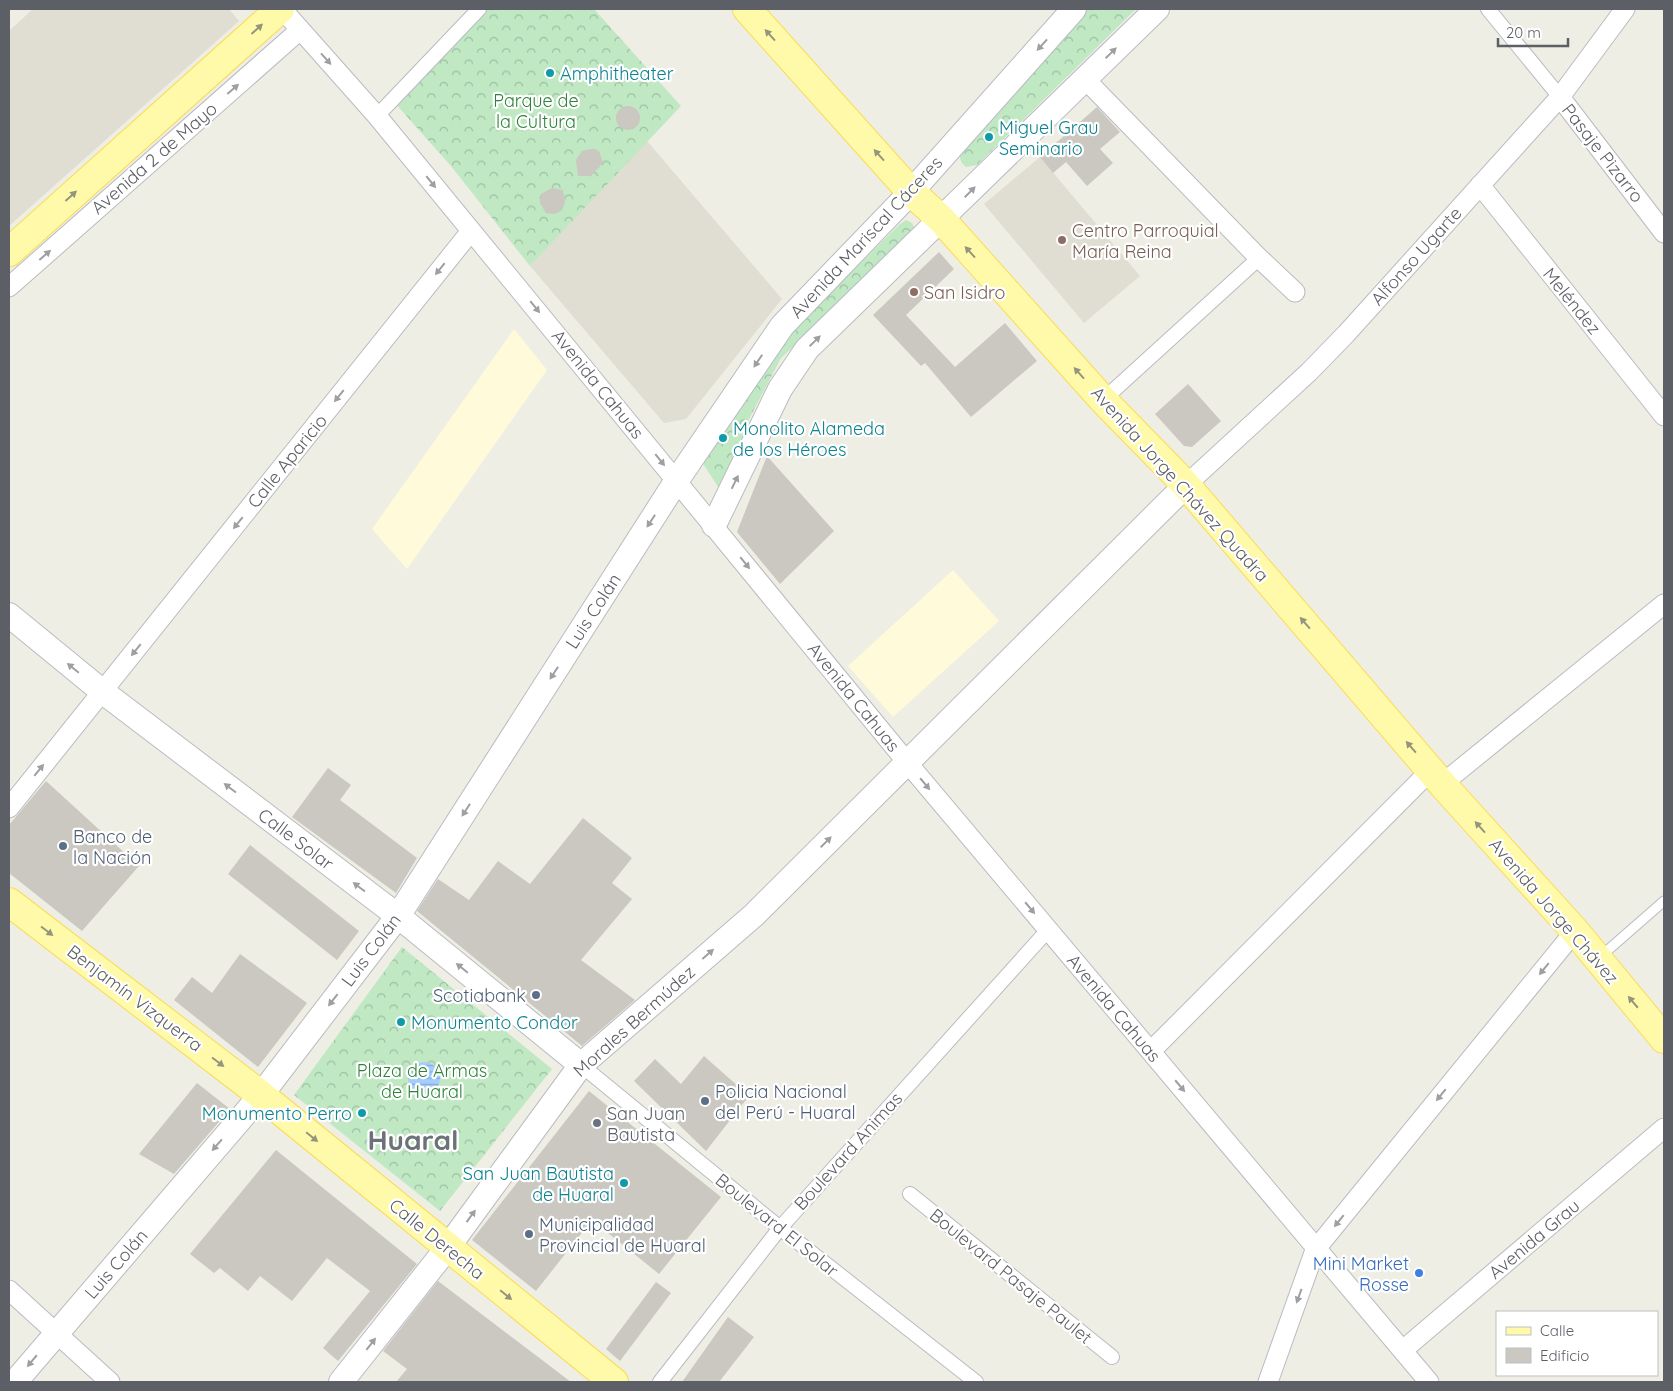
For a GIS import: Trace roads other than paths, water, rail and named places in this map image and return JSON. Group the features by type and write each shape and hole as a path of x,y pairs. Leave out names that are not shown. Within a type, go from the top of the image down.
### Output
{"main road":[{"name":"Avenida 2 de Mayo","path":"9,252 281,9"},
{"name":"Avenida Jorge Chávez Quadra","path":"747,9 911,192 942,220 1103,400 1186,486 1436,777"},
{"name":"Avenida Jorge Chávez","path":"1436,777 1575,931 1664,1039"},
{"name":"Benjamín Vizquerra","path":"9,902 261,1095"},
{"name":"Calle Derecha","path":"261,1095 614,1382"}],"street":[{"name":"Avenida Cahuas","path":"281,9 377,116 906,761 1151,1051 1315,1250 1429,1382"},
{"path":"377,116 479,9"},
{"name":"Avenida Mariscal Cáceres","path":"677,480 782,326 911,192 1074,9"},
{"path":"714,526 780,389 807,349 942,220 1157,9"},
{"path":"1488,9 1560,98"},
{"name":"Alfonso Ugarte","path":"1186,486 1327,353 1560,98 1625,9"},
{"name":"Avenida 2 de Mayo","path":"9,287 300,30"},
{"path":"1085,79 1259,258 1295,292"},
{"name":"Pasaje Pizarro","path":"1560,98 1664,233"},
{"name":"Meléndez","path":"1480,185 1664,416"},
{"name":"Calle Aparicio","path":"9,808 471,230"},
{"path":"1103,400 1259,258"},
{"name":"Luis Colán","path":"14,1382 261,1095 398,916 677,480"},
{"name":"Morales Bermúdez","path":"341,1382 448,1248 581,1065 754,915 906,761 1186,486"},
{"path":"1151,1051 1436,777 1664,604"},
{"name":"Calle Solar","path":"9,615 103,692 398,916 581,1065"},
{"name":"Boulevard Animas","path":"660,1382 780,1228 1048,930"},
{"path":"1268,1382 1315,1250 1575,931"},
{"name":"Boulevard El Solar","path":"581,1065 780,1228 976,1382"},
{"name":"Avenida Grau","path":"1403,1350 1664,1128"},
{"name":"Boulevard Pasaje Paulet","path":"910,1194 1112,1357"},
{"path":"9,1290 55,1334 110,1382"}],"lane":[{"path":"1598,959 1664,901"}],"water":[{"path":"424,1062 436,1066 440,1078 436,1090 424,1094 412,1090 408,1078 412,1066"}],"place":[{"name":"Amphitheater","path":"550,73"},
{"name":"Miguel Grau Seminario","path":"989,137"},
{"name":"Centro Parroquial María Reina","path":"1062,240"},
{"name":"San Isidro","path":"914,292"},
{"name":"Monolito Alameda de los Héroes","path":"723,438"},
{"name":"Banco de la Nación","path":"63,846"},
{"name":"Scotiabank","path":"536,995"},
{"name":"Monumento Condor","path":"401,1022"},
{"name":"Policia Nacional del Perú - Huaral","path":"705,1101"},
{"name":"Monumento Perro","path":"362,1113"},
{"name":"San Juan Bautista","path":"597,1123"},
{"name":"San Juan Bautista de Huaral","path":"624,1183"},
{"name":"Municipalidad Provincial de Huaral","path":"529,1234"},
{"name":"Mini Market Rosse","path":"1419,1273"}],"district":[{"name":"Huaral","path":"413,1139"}],"park label":[{"name":"Parque de la Cultura","path":"536,110"},
{"name":"Plaza de Armas de Huaral","path":"422,1080"}]}
